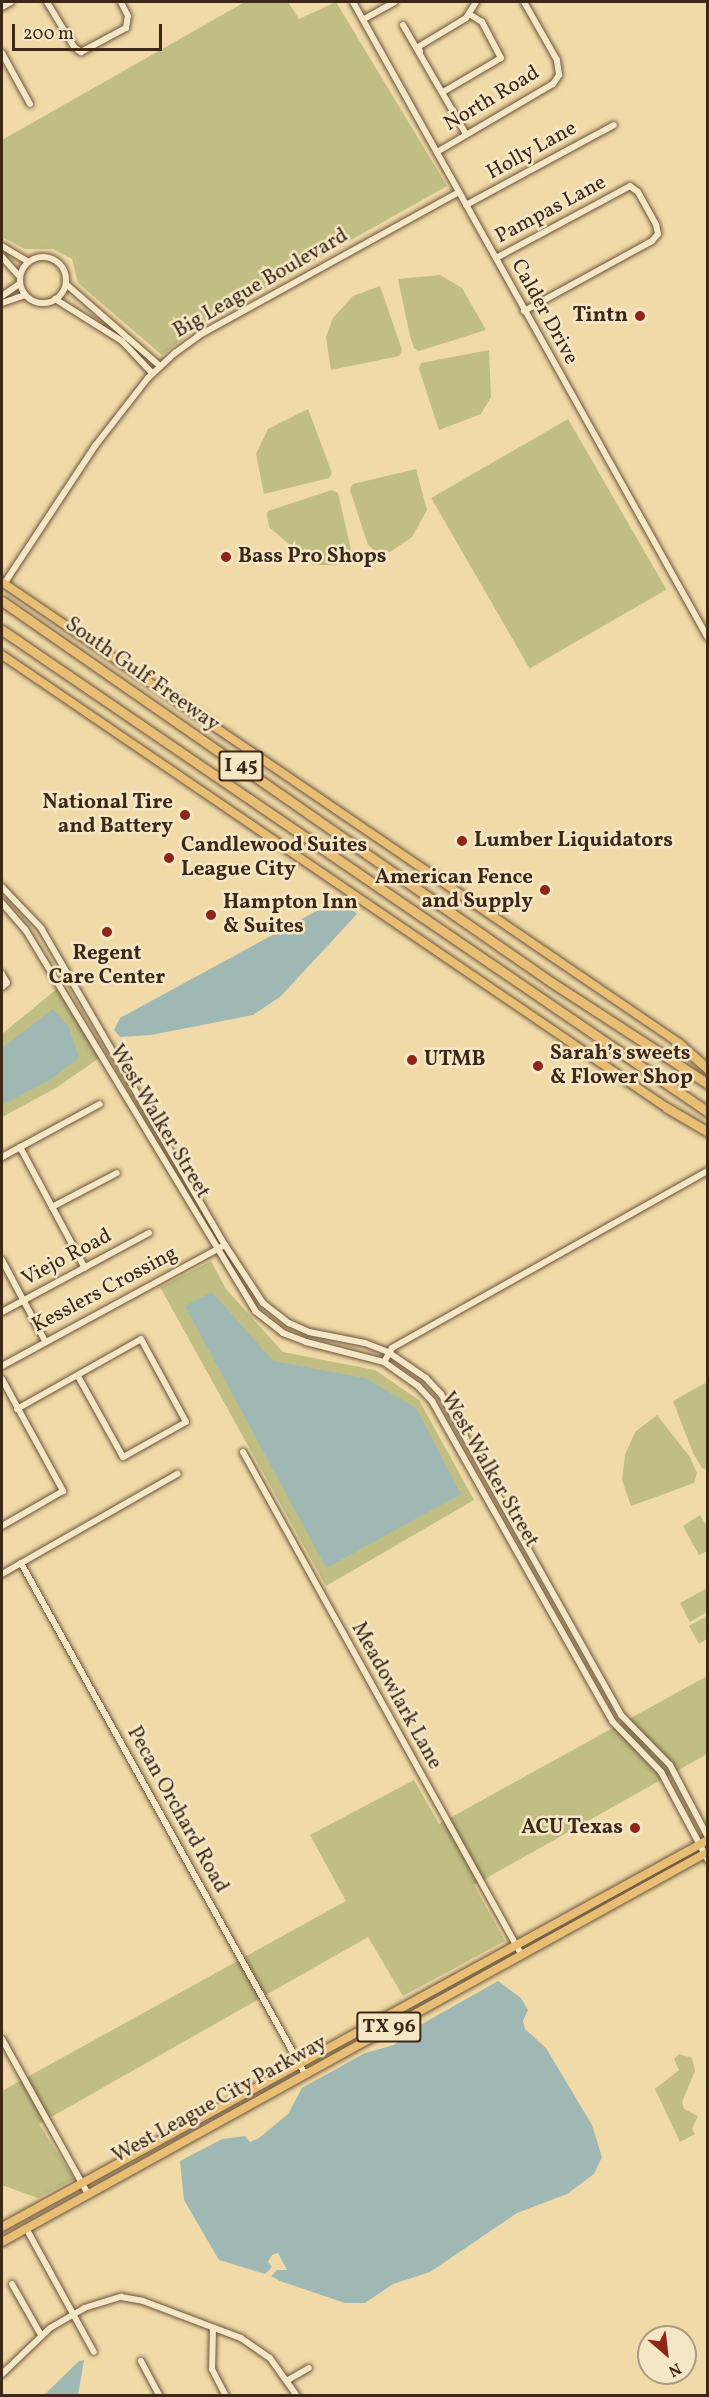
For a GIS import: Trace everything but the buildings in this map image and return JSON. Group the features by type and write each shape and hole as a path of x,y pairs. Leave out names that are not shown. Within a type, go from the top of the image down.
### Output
{"highway":[{"name":"South Gulf Freeway","path":"2,601 551,982 708,1084"},
{"name":"South Gulf Freeway","path":"2,630 708,1112"},
{"path":"677,1042 708,1069"},
{"path":"667,1108 708,1134"}],"main road":[{"path":"3,583 708,1064"},
{"path":"2,655 667,1108"},
{"name":"West League City Parkway","path":"2,2227 298,2062 708,1839"},
{"name":"West League City Parkway","path":"2,2242 521,1954 706,1855"}],"street":[{"path":"2,7 11,2"},
{"path":"47,2 69,40 81,52 122,32 128,24 121,2"},
{"name":"Calder Drive","path":"353,2 708,638"},
{"path":"364,19 395,2"},
{"path":"466,134 418,47 469,14 476,2"},
{"name":"North Road","path":"437,152 553,84 559,75 557,60 524,2"},
{"path":"443,92 501,58 482,22 469,14"},
{"path":"403,25 421,53"},
{"path":"2,52 30,104"},
{"name":"Holly Lane","path":"466,206 614,125"},
{"name":"Pampas Lane","path":"495,258 630,186 638,192 656,225 658,234 654,239 524,311"},
{"name":"Big League Boulevard","path":"3,583 95,446 160,366 198,336 459,192"},
{"path":"2,246 29,262"},
{"path":"2,257 20,276"},
{"path":"66,284 56,299 43,304 25,295 20,284 20,276 29,262 43,257 58,262 66,284 160,366"},
{"path":"2,296 20,284"},
{"path":"2,303 25,295"},
{"path":"56,299 122,341 152,373"},
{"name":"West Walker Street","path":"2,887 41,928 225,1245 263,1303 289,1323 388,1352 426,1378 450,1409 621,1715 670,1765 708,1839"},
{"name":"West Walker Street","path":"2,903 26,929 215,1249 255,1311 283,1333 384,1362 418,1386 441,1415 612,1721 661,1772 706,1855"},
{"path":"26,929 41,928"},
{"path":"2,974 4,985"},
{"path":"2,1157 100,1104"},
{"path":"146,1132 156,1126"},
{"path":"20,1147 85,1268"},
{"path":"384,1362 388,1352 708,1171"},
{"path":"52,1207 117,1173"},
{"name":"Viejo Road","path":"2,1312 149,1233"},
{"name":"Kesslers Crossing","path":"2,1366 44,1340 225,1245"},
{"path":"2,1260 44,1340"},
{"path":"17,1408 141,1339 185,1423 123,1458 78,1376"},
{"path":"2,1379 63,1491 2,1526"},
{"name":"Meadowlark Lane","path":"243,1452 521,1954"},
{"path":"2,1574 177,1474"},
{"name":"Pecan Orchard Road","path":"21,1563 305,2074"},
{"path":"2,2039 88,2194"},
{"path":"26,2228 94,2352"},
{"path":"12,2284 41,2335"},
{"path":"2,2374 41,2335 73,2314 121,2297 143,2301 241,2338 270,2358 288,2380 297,2396"},
{"path":"213,2329 212,2369 226,2396"},
{"path":"141,2361 160,2396"},
{"path":"288,2380 309,2368"}],"shaded area":[{"path":"245,2 288,2 299,19 336,2 447,186 200,325 162,355 78,283 72,259 53,249 25,249 2,237 2,140"},
{"path":"440,275 462,288 486,330 419,351 414,348 410,336 398,279"},
{"path":"380,286 402,350 399,356 331,370 326,337 333,318 353,296"},
{"path":"489,350 491,397 481,414 439,430 419,369 421,363"},
{"path":"308,409 332,473 329,478 264,494 256,454 268,429"},
{"path":"568,419 666,590 530,669 431,498"},
{"path":"416,469 427,510 412,537 390,552 374,550 368,545 350,490 353,484"},
{"path":"332,490 338,493 352,554 338,565 313,565 269,527 268,511"},
{"path":"58,988 99,1058 56,1088 2,1117 2,1034"},
{"path":"211,1261 226,1289 283,1352 375,1370 419,1400 474,1500 326,1586 160,1287"},
{"path":"707,1382 707,1470 702,1468 693,1453 673,1401"},
{"path":"657,1415 690,1457 697,1473 694,1483 631,1506 622,1480 625,1455 635,1432"},
{"path":"700,1515 707,1527 708,1551 699,1555 683,1526"},
{"path":"707,1588 707,1612 690,1622 680,1603"},
{"path":"707,1616 707,1639 699,1644 689,1626"},
{"path":"707,1676 707,1754 474,1885 505,1941 403,1996 368,1937 39,2124 74,2179 38,2198 2,2185 2,2091 346,1901 310,1835 414,1780 439,1824"},
{"path":"679,2054 692,2058 695,2071 682,2102 684,2109 698,2116 692,2129 695,2134 680,2142 655,2089 679,2070 674,2059"}],"water":[{"path":"331,903 346,905 357,914 280,997 253,1015 151,1035 120,1037 114,1030 120,1018"},
{"path":"53,1009 68,1025 79,1058 48,1081 2,1105 2,1048"},
{"path":"212,1292 273,1361 365,1378 416,1408 461,1494 326,1568 185,1306"},
{"path":"498,1981 521,1998 528,2010 523,2021 525,2029 546,2048 592,2125 602,2157 594,2174 567,2194 517,2213 430,2272 393,2284 365,2303 345,2303 271,2276 277,2270 287,2270 278,2253 272,2255 268,2262 272,2267 265,2274 219,2260 184,2200 180,2161 222,2139 245,2136 250,2142 259,2138 288,2114 302,2088 365,2053 394,2045 415,2028"},
{"path":"84,2360 78,2395 44,2395 79,2361"}],"place":[{"name":"Tintn","path":"640,316"},
{"name":"Bass Pro Shops","path":"226,557"},
{"name":"National Tire and Battery","path":"185,815"},
{"name":"Lumber Liquidators","path":"462,841"},
{"name":"Candlewood Suites League City","path":"169,858"},
{"name":"American Fence and Supply","path":"545,890"},
{"name":"Hampton Inn & Suites","path":"211,915"},
{"name":"Regent Care Center","path":"107,932"},
{"name":"UTMB","path":"412,1060"},
{"name":"Sarah’s sweets & Flower Shop","path":"538,1066"},
{"name":"ACU Texas","path":"635,1828"}]}
